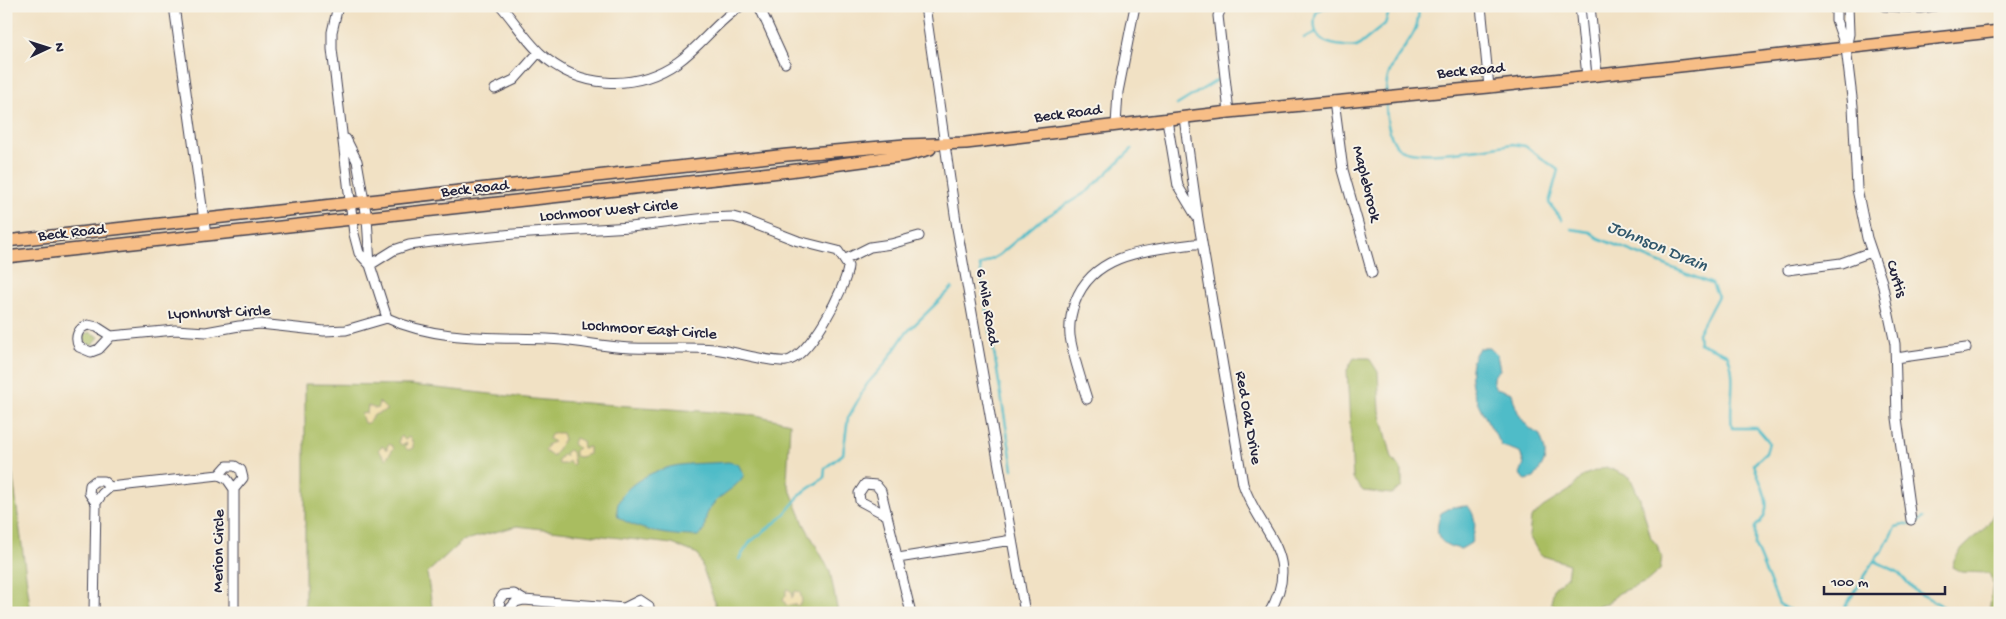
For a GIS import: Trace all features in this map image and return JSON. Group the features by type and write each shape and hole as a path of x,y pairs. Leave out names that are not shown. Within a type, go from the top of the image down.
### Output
{"main road":[{"name":"Beck Road","path":"6,240 787,155 904,145 945,145 1229,112 1489,87 2000,31"},
{"name":"Beck Road","path":"6,257 789,171 906,155 945,145"}],"street":[{"path":"174,6 206,235"},
{"path":"338,6 332,32 332,49 351,203 359,254 370,265"},
{"path":"501,6 539,52 571,75 612,84 646,78 678,62 741,6"},
{"path":"759,6 785,63"},
{"name":"6 Mile Road","path":"925,6 957,228 1024,613"},
{"path":"1116,126 1118,92 1136,6"},
{"path":"1222,6 1218,16 1229,112"},
{"path":"1481,6 1489,87"},
{"path":"1580,6 1592,76"},
{"path":"1590,6 1592,76"},
{"path":"1836,6 1836,20 1846,48"},
{"path":"1846,48 1849,34 1848,6"},
{"path":"1884,6 1920,8 1935,6"},
{"name":"Curtis","path":"1846,48 1857,189 1871,252 1882,282 1891,322 1896,358 1897,418 1911,520"},
{"path":"495,89 514,80 539,52"},
{"name":"Maplebrook","path":"1334,101 1344,170 1372,273"},
{"name":"Red Oak Drive","path":"1184,118 1198,219 1243,484 1251,505 1268,528 1280,557 1281,582 1269,613"},
{"name":"Red Oak Drive","path":"1167,120 1178,186 1198,219"},
{"path":"344,136 357,161 367,218 370,265 387,318"},
{"name":"Lochmoor West Circle","path":"370,265 394,250 408,245 514,234 632,228 733,218 744,220 798,240 832,248 846,259"},
{"path":"846,259 870,246 891,244 919,236"},
{"path":"1087,399 1070,336 1072,309 1082,288 1103,266 1122,256 1202,243"},
{"path":"1788,270 1841,263 1871,252"},
{"name":"Lochmoor East Circle","path":"387,318 403,326 485,338 547,339 630,348 716,350 786,361 799,356 808,346 843,288 848,275 846,259"},
{"name":"Lyonhurst Circle","path":"112,336 175,330 206,332 260,324 324,331 346,330 387,318"},
{"path":"1896,358 1966,348"},
{"name":"Merion Circle","path":"219,475 227,466 235,466 241,470 243,478 234,489"},
{"name":"Merion Circle","path":"94,613 96,503 89,493 90,485 95,481 103,481 110,487 219,475 227,479 234,489 234,613"},
{"path":"96,503 110,487"},
{"path":"886,515 911,613"},
{"path":"898,558 1012,540"},
{"path":"501,613 499,601 504,595 514,594 524,600"},
{"path":"506,613 516,602 524,600 624,608 637,613"},
{"path":"624,608 640,600 649,606 650,613"}],"green space":[{"path":"89,332 99,337 93,344 89,345 83,339 84,335"},
{"path":"1354,358 1369,358 1378,372 1380,411 1392,458 1402,471 1402,487 1391,494 1363,491 1353,479 1347,370"},
{"path":"6,383 9,448 31,613 6,613"},
{"path":"305,384 410,385 544,400 756,415 790,423 787,482 804,524 830,571 838,613 716,613 715,603 698,554 672,544 517,526 462,541 427,573 433,613 305,613"},
{"path":"1606,467 1630,477 1640,499 1651,538 1662,556 1660,570 1646,582 1619,593 1606,604 1578,612 1559,610 1551,603 1554,588 1567,577 1569,564 1540,555 1529,536 1531,518 1543,507 1570,490 1584,475"},
{"path":"2000,505 2000,613 1989,613 1993,583 1989,573 1961,572 1952,567 1958,554 1984,528"}],"sand":[{"path":"379,402 387,410 374,415 368,423 364,423 361,414 367,413 368,406 377,409"},
{"path":"552,433 562,433 564,439 553,457 545,451 548,444 554,442 549,439"},
{"path":"401,436 405,440 409,437 413,443 413,448 408,450 405,447 407,443 402,445 398,442"},
{"path":"575,438 582,441 583,448 589,447 589,454 580,457 575,456 575,450 578,448 573,444"},
{"path":"390,444 394,448 386,459 378,450 382,446 387,450 387,446"},
{"path":"569,450 572,452 574,464 571,465 569,461 565,464 559,464 558,461 562,455 566,456 565,452"},
{"path":"788,589 792,593 792,598 795,591 800,592 802,601 798,606 793,604 787,606 783,600"}],"water":[{"path":"1479,348 1490,348 1497,355 1500,370 1493,378 1494,385 1496,388 1512,393 1521,418 1540,435 1545,458 1542,467 1534,478 1526,480 1520,475 1524,464 1520,452 1502,446 1476,398 1472,386 1471,373 1473,360"},
{"path":"728,462 738,464 744,475 736,485 712,506 706,516 704,531 698,536 646,530 618,517 619,501 624,493 638,481 655,472 679,465"},
{"path":"1468,506 1473,514 1475,523 1471,543 1461,549 1442,542 1438,533 1441,513 1452,507"}],"waterway":[{"name":"Johnson Drain","path":"1337,6 1323,8 1316,13 1314,23 1316,31 1319,37 1331,44 1357,47 1385,24 1391,6"},
{"name":"Johnson Drain","path":"1386,93 1387,80 1391,68 1415,30 1418,19 1418,6"},
{"path":"1304,38 1315,33"},
{"path":"1177,105 1219,79"},
{"name":"Johnson Drain","path":"1386,101 1389,130 1396,145 1404,150 1417,153 1433,153 1513,144 1525,146 1558,170 1549,203 1562,220"},
{"path":"1013,469 980,266 999,255 1038,222 1088,191 1132,149"},
{"name":"Johnson Drain","path":"1571,229 1590,232 1598,238 1712,284 1718,296 1698,333 1699,343 1727,354 1732,371 1732,428 1757,428 1769,442 1766,453 1754,464 1763,489 1766,505 1762,520 1755,527 1755,546 1779,604 1795,613"},
{"path":"739,559 750,542 781,518 802,493 824,478 825,468 843,454 848,418 867,384 884,365 905,334 952,288"},
{"path":"1841,613 1882,552 1895,527 1918,522 1923,518"},
{"path":"1875,561 1898,572 1915,591 1939,604 1950,613"}]}
